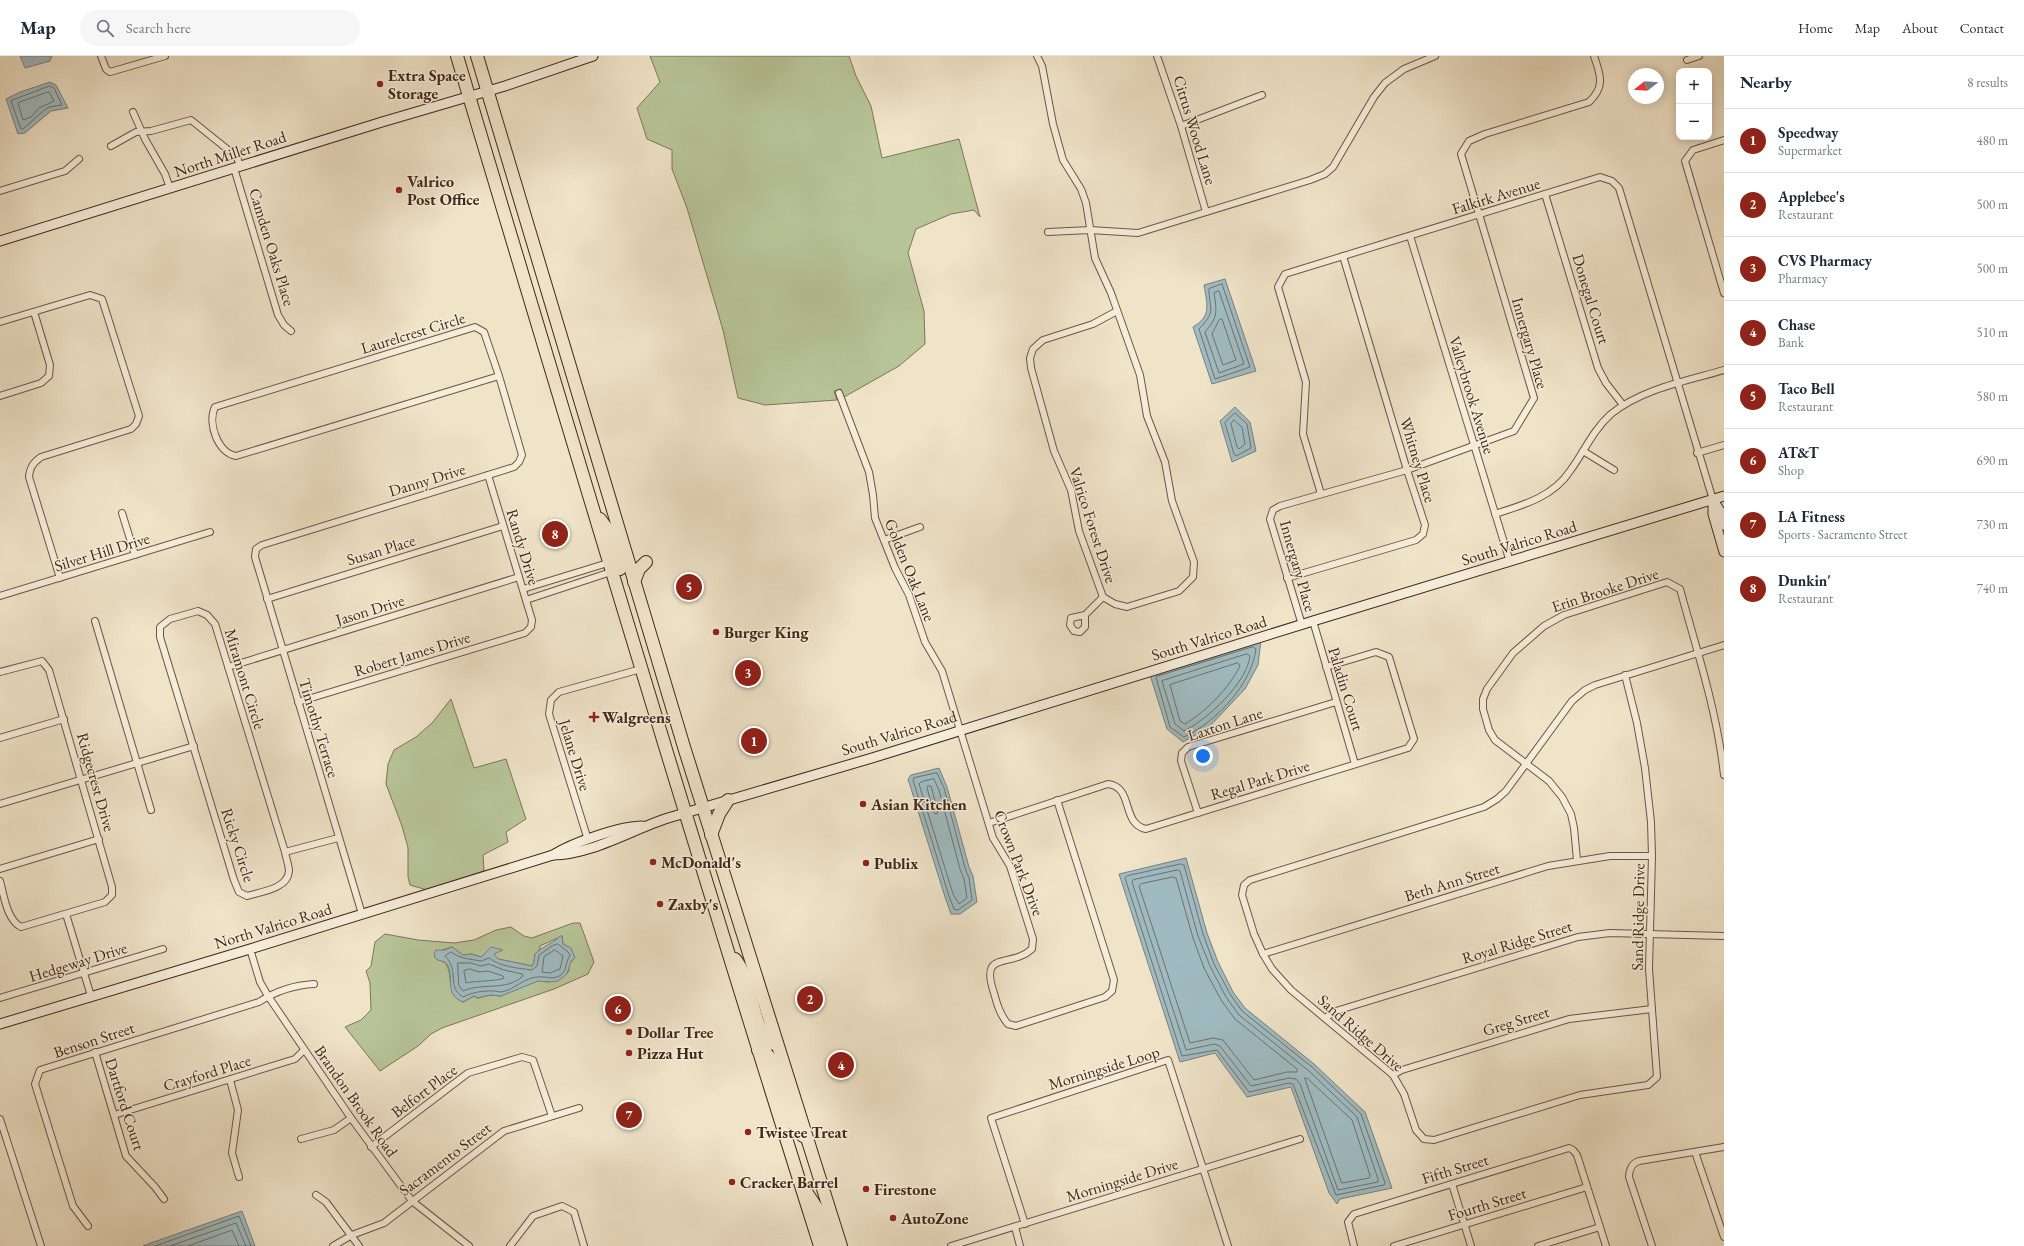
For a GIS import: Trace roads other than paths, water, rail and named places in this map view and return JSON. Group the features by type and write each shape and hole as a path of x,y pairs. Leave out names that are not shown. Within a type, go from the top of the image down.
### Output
{"highway":[{"path":"457,56 594,512 608,530 619,565 634,582 711,835 841,1246"},
{"path":"477,56 548,294 619,565 641,669 726,949 820,1246"},
{"path":"531,300 548,294"},
{"path":"634,582 639,569 646,562"},
{"path":"711,835 719,814 728,800"},
{"path":"726,949 737,962 745,978 762,1034 770,1043 777,1044"},
{"path":"758,1050 764,1050 773,1062 790,1118 809,1143"},
{"path":"801,1186 812,1197 830,1246"}],"street":[{"path":"101,56 106,69 110,72 163,56"},
{"name":"North Miller Road","path":"0,239 487,91 555,70 593,56"},
{"name":"Valrico Forest Drive","path":"1037,56 1042,66 1053,124 1063,160 1081,189 1086,203 1095,258 1111,293 1140,375 1147,416 1165,462 1172,501 1194,562 1193,577 1179,591 1127,607 1115,604 1103,597 1079,531 1071,490 1054,451 1031,368 1030,358 1033,349 1043,340 1093,324 1117,312"},
{"name":"Citrus Wood Lane","path":"1157,56 1181,126 1206,212"},
{"path":"1048,232 1090,230 1138,233 1310,180 1325,174 1333,167 1342,155 1374,97 1385,83 1404,69 1436,56"},
{"name":"Innergary Place","path":"1302,625 1270,519 1273,510 1321,494 1406,470 1514,431 1534,398 1461,154 1470,141 1485,134 1589,102 1597,95 1601,81 1594,56"},
{"path":"1687,60 1699,56"},
{"path":"1181,126 1262,95"},
{"path":"133,112 170,188"},
{"name":"Camden Oaks Place","path":"142,132 187,121 194,121 237,157 237,167 278,315 284,325 291,331"},
{"path":"111,146 136,132 142,132"},
{"path":"1724,140 1693,150 1684,161 1724,293"},
{"path":"0,191 65,171 79,159"},
{"name":"Falkirk Avenue","path":"1321,494 1303,434 1306,382 1278,287 1285,274 1600,177 1612,181 1619,188 1712,500"},
{"name":"Donegal Court","path":"1545,194 1598,368 1606,383 1623,405"},
{"name":"Valleybrook Avenue","path":"1410,236 1473,446 1510,562"},
{"name":"Whitney Place","path":"1287,578 1416,540 1424,534 1425,525 1406,470 1343,256"},
{"path":"0,322 90,295 102,299 138,416 136,424 131,429 41,457 34,462 30,468 29,477 60,578"},
{"path":"0,396 41,383 49,376 50,365 34,312"},
{"name":"Laurelcrest Circle","path":"475,327 484,332 498,376 236,456 228,455 222,450 212,421 212,413 215,407 475,327"},
{"path":"1495,514 1526,504 1553,489 1570,472 1598,427 1623,405 1644,394 1724,370"},
{"name":"Danny Drive","path":"256,549 262,544 514,467 522,456 498,376"},
{"name":"Golden Oak Lane","path":"839,393 869,472 873,494 874,518 895,568 909,595 925,642 942,671 960,730"},
{"path":"1697,453 1724,444"},
{"path":"1583,451 1614,470"},
{"name":"Randy Drive","path":"488,475 532,620 531,627"},
{"name":"South Valrico Road","path":"703,808 872,758 1313,621 1724,496"},
{"path":"1712,500 1720,511 1724,525"},
{"path":"1712,500 1713,514 1724,552"},
{"path":"122,513 134,555"},
{"name":"Susan Place","path":"267,599 503,526"},
{"path":"884,540 920,527"},
{"name":"Silver Hill Drive","path":"0,596 210,532"},
{"name":"Timothy Terrace","path":"256,549 255,557 267,599 362,914"},
{"path":"523,589 619,565"},
{"path":"526,600 619,565"},
{"name":"Jason Drive","path":"228,667 519,578"},
{"name":"Erin Brooke Drive","path":"1577,860 1571,814 1562,796 1549,781 1495,740 1487,723 1483,709 1483,699 1487,689 1513,653 1544,626 1564,615 1667,582 1680,589 1712,700 1724,776"},
{"path":"1085,615 1103,597"},
{"name":"Miramont Circle","path":"194,746 160,637 160,627 170,620 198,610 207,615 214,624 285,852"},
{"path":"95,621 151,810"},
{"name":"Paladin Court","path":"1313,621 1355,764"},
{"name":"Robert James Drive","path":"298,702 525,633 531,627"},
{"name":"Sand Ridge Drive","path":"1625,675 1638,723 1651,822 1652,856 1649,969 1657,1074 1654,1082 1648,1085 1580,1095 1429,1140 1424,1139 1418,1133 1407,1101 1393,1075 1287,986 1263,954 1254,934 1242,895 1242,887 1247,881 1484,807 1503,794 1572,701 1585,690 1625,675 1724,645"},
{"name":"Regal Park Drive","path":"989,823 1108,784 1115,785 1123,792 1132,821 1138,827 1146,829 1408,748 1414,739 1388,657 1376,652 1326,667"},
{"name":"Ridgecrest Drive","path":"0,672 42,661 49,670 99,839 112,887 112,895 105,902 66,914"},
{"name":"Jelane Drive","path":"588,840 549,714 551,700 559,692 641,669"},
{"name":"Laxton Lane","path":"1198,813 1181,761 1182,753 1188,748 1336,702"},
{"path":"0,738 64,719"},
{"name":"Crown Park Drive","path":"960,730 993,838 1010,866 1033,939 1032,949 1026,954 994,964 990,970 989,978 1002,1018 1008,1024 1016,1026 1105,997 1112,991 1114,980 1057,800"},
{"path":"0,804 194,746"},
{"name":"Ricky Circle","path":"194,746 239,892 247,896 281,885 289,872 285,852"},
{"name":"North Valrico Road","path":"554,855 564,848 629,826 642,826 703,808"},
{"name":"North Valrico Road","path":"0,1024 250,949 554,855 567,855 632,834 642,826"},
{"path":"285,852 338,838"},
{"path":"0,869 99,839"},
{"name":"Beth Ann Street","path":"1263,954 1548,866 1577,860 1610,856 1652,856"},
{"path":"0,882 11,917 15,924 21,927 66,914 83,974 91,996"},
{"name":"Royal Ridge Street","path":"1325,1018 1336,1012 1578,937 1610,933 1724,936"},
{"name":"Hedgeway Drive","path":"0,998 163,949"},
{"name":"Brandon Brook Road","path":"250,949 260,982 268,996 371,1147 412,1200 469,1246"},
{"name":"Benson Street","path":"88,1226 73,1206 35,1084 40,1070 259,1002 268,996 298,985 314,984"},
{"name":"Greg Street","path":"1393,1075 1402,1070 1564,1020 1652,1009"},
{"name":"Crayford Place","path":"114,1115 295,1059 304,1050"},
{"name":"Dartford Court","path":"95,1052 126,1156 155,1187 164,1199"},
{"name":"Belfort Place","path":"371,1147 468,1073 522,1058 533,1060 552,1116"},
{"name":"Morningside Loop","path":"1025,1224 991,1118 1168,1060 1228,1246"},
{"path":"230,1080 238,1110 232,1153 239,1177"},
{"name":"Sacramento Street","path":"333,1246 352,1235 384,1222 504,1130 579,1108"},
{"path":"301,1139 334,1130 350,1118"},
{"path":"0,1119 41,1246"},
{"name":"Morningside Drive","path":"951,1246 1300,1139"},
{"path":"1652,1246 1629,1177 1631,1167 1639,1161 1724,1147"},
{"name":"Fifth Street","path":"1354,1246 1348,1226 1349,1219 1354,1214 1564,1149 1571,1149 1577,1155 1587,1187"},
{"path":"1696,1152 1724,1237"},
{"path":"1452,1184 1471,1246"},
{"path":"1587,1187 1606,1246"},
{"name":"Fourth Street","path":"1394,1246 1587,1187"},
{"path":"316,1195 326,1202 359,1246"},
{"path":"510,1246 533,1216 562,1206 574,1212 584,1246"},
{"path":"1015,1227 1020,1246"},
{"path":"1538,1246 1600,1227"}],"water":[{"path":"20,56 52,56 50,61 25,68"},
{"path":"50,82 56,85 68,108 51,111 25,133 18,134 6,99 20,92"},
{"path":"1225,279 1256,371 1212,384 1193,327 1199,323 1206,314 1207,304 1204,285"},
{"path":"1235,407 1250,422 1256,451 1232,462 1220,421"},
{"path":"1261,640 1258,665 1245,689 1208,728 1183,742 1167,729 1150,675"},
{"path":"939,768 947,787 969,867 973,876 977,902 960,914 951,914 908,779 911,775"},
{"path":"1186,858 1207,933 1218,962 1233,992 1245,1008 1314,1064 1365,1112 1392,1188 1340,1199 1337,1204 1329,1193 1291,1087 1247,1097 1215,1053 1180,1062 1119,874"},
{"path":"562,936 563,944 571,948 575,958 571,961 567,974 558,981 538,981 501,996 490,995 477,998 474,996 463,1002 457,999 451,991 450,971 447,964 435,958 434,953 436,950 445,950 452,947 463,955 471,954 481,957 491,947 503,950 494,954 498,959 532,966 535,954"},
{"path":"242,1211 255,1246 143,1246 148,1244"}],"place":[{"name":"Extra Space Storage","path":"380,84"},
{"name":"Valrico Post Office","path":"399,190"},
{"name":"Dunkin'","path":"555,534"},
{"name":"Taco Bell","path":"689,587"},
{"name":"Burger King","path":"716,632"},
{"name":"CVS Pharmacy","path":"748,673"},
{"name":"Walgreens","path":"594,717"},
{"name":"Speedway","path":"754,741"},
{"name":"Asian Kitchen","path":"863,804"},
{"name":"McDonald's","path":"653,862"},
{"name":"Publix","path":"866,863"},
{"name":"Zaxby's","path":"660,904"},
{"name":"Applebee's","path":"810,999"},
{"name":"AT&T","path":"618,1009"},
{"name":"Dollar Tree","path":"629,1032"},
{"name":"Pizza Hut","path":"629,1053"},
{"name":"Chase","path":"841,1065"},
{"name":"LA Fitness","path":"629,1115"},
{"name":"Twistee Treat","path":"748,1132"},
{"name":"Cracker Barrel","path":"732,1182"},
{"name":"Firestone","path":"866,1189"},
{"name":"AutoZone","path":"893,1218"}]}
